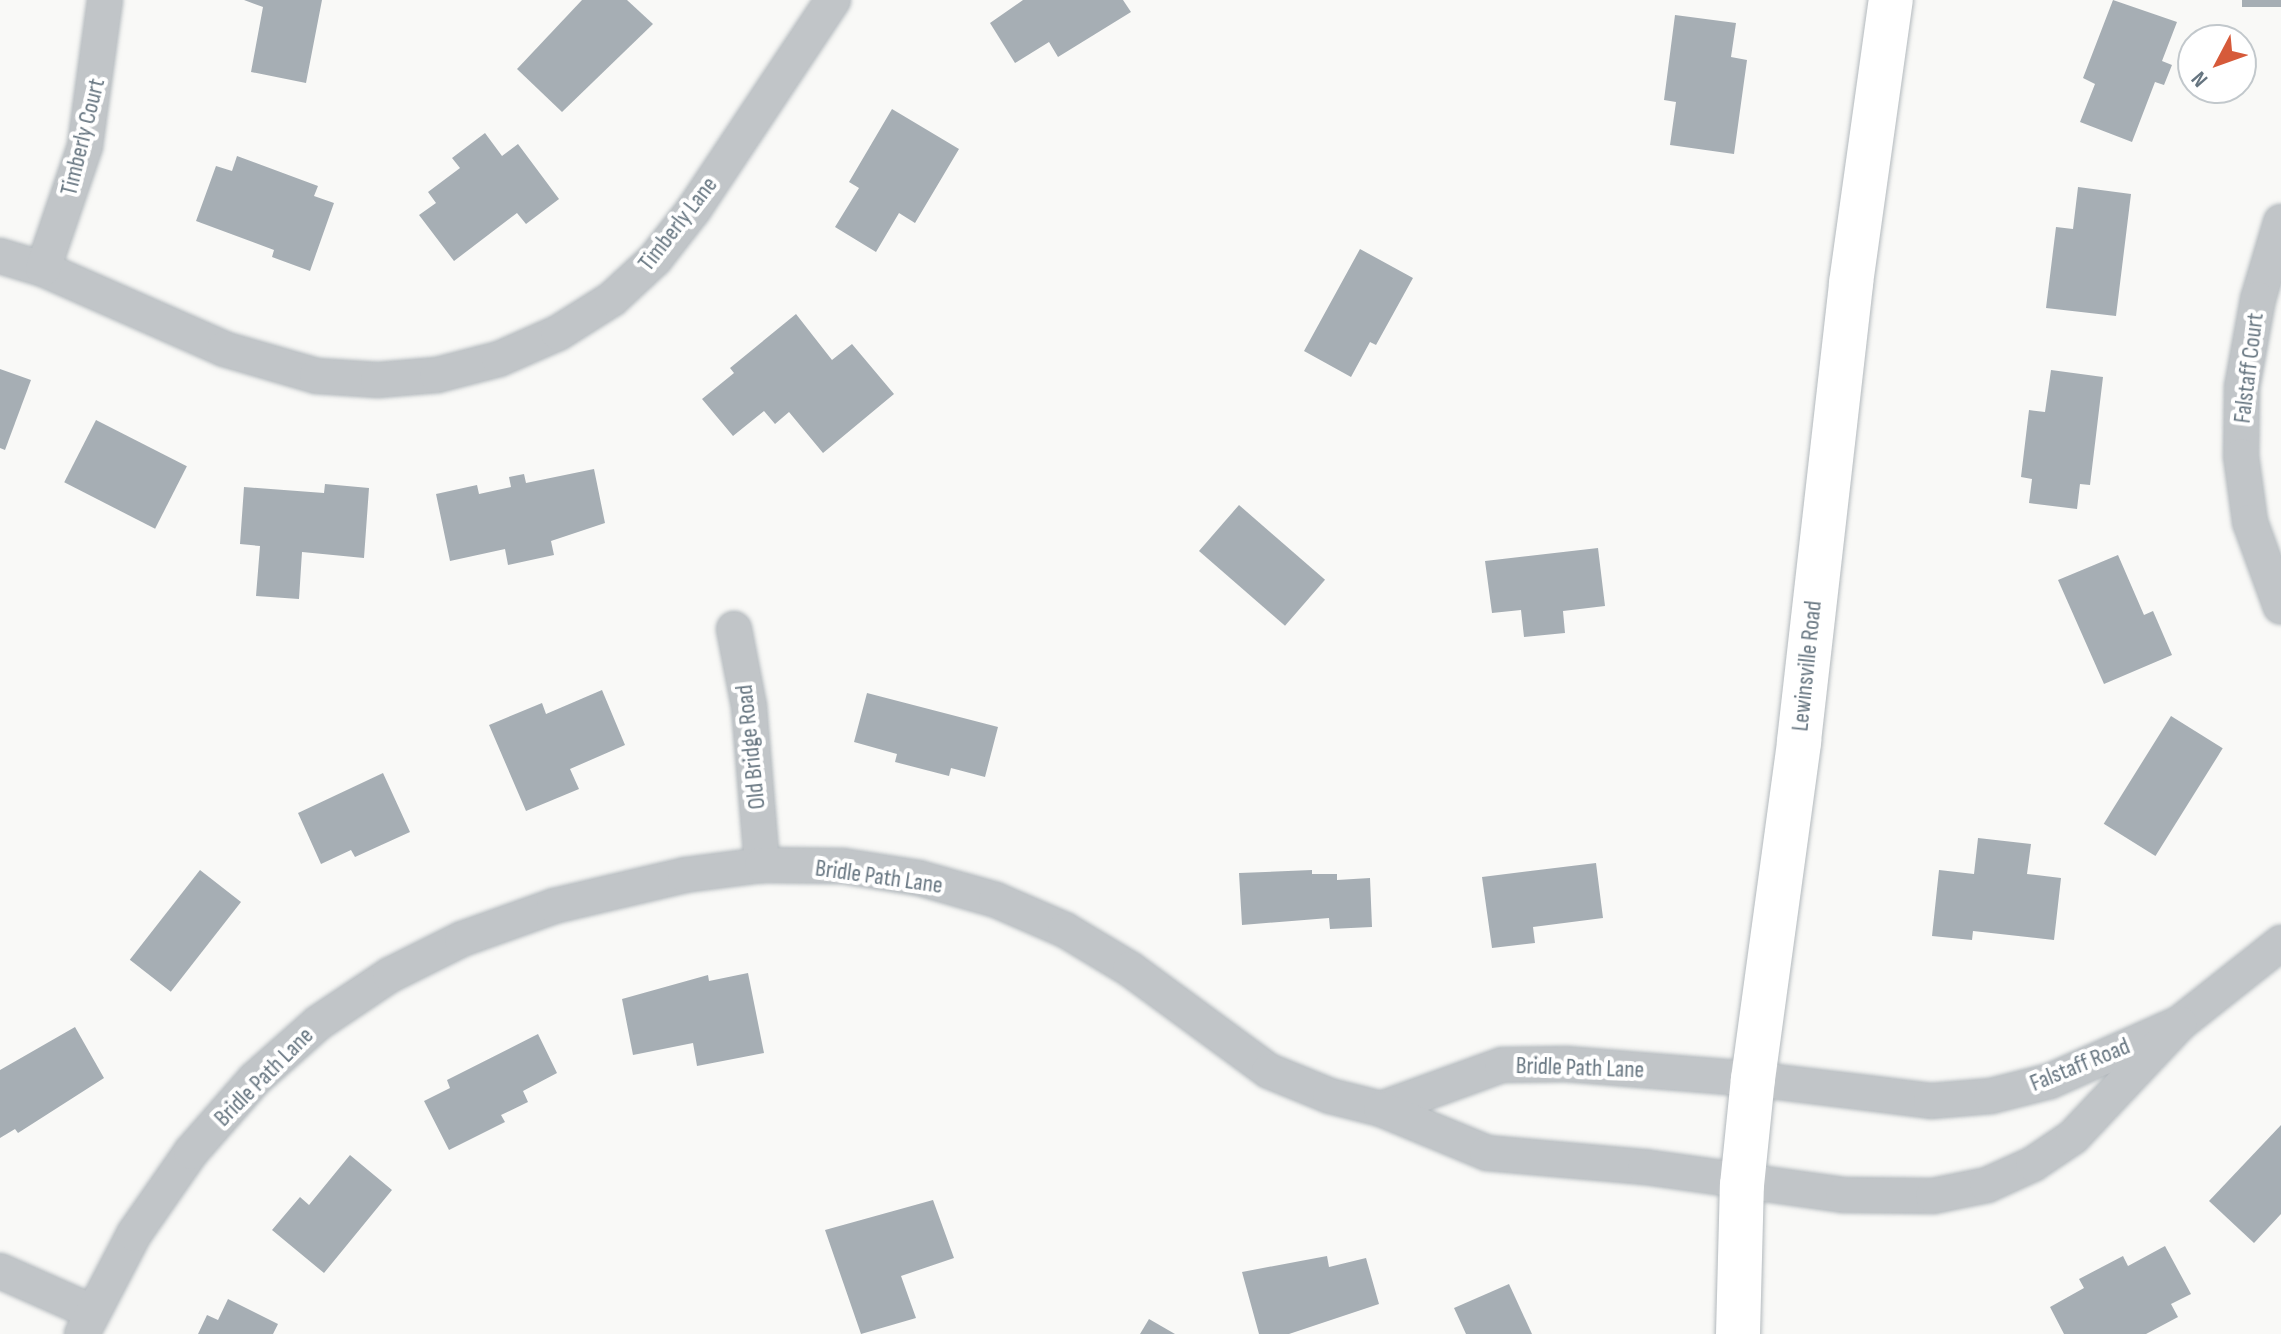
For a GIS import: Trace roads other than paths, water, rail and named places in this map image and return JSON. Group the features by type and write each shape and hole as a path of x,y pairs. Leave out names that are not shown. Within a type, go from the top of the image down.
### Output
{"main road":[{"name":"Lewinsville Road","path":"1738,1334 1742,1185 1753,1079 1799,741 1851,283 1891,0"}],"street":[{"name":"Timberly Court","path":"43,269 85,146 105,0"},
{"name":"Timberly Lane","path":"0,256 43,269 224,349 317,376 378,380 422,376 499,359 558,333 612,299 655,259 694,209 833,0"},
{"name":"Falstaff Court","path":"2281,222 2258,299 2242,387 2241,442 2250,522 2281,607"},
{"name":"Old Bridge Road","path":"734,629 749,706 762,865"},
{"name":"Bridle Path Lane","path":"87,1323 134,1234 191,1152 255,1079 318,1023 366,991 462,939 554,906 685,875 762,865 843,866 919,878 996,900 1065,930 1130,969 1269,1071 1330,1096 1381,1109 1502,1065 1566,1064 1753,1079"},
{"name":"Falstaff Road","path":"1753,1079 1931,1101 1991,1096 2050,1081 2180,1023 2281,943"},
{"path":"1381,1109 1487,1153 1645,1167 1742,1185 1843,1195 1933,1196 1987,1185 2033,1164 2073,1137 2180,1023"},
{"path":"0,1271 87,1323"}]}
